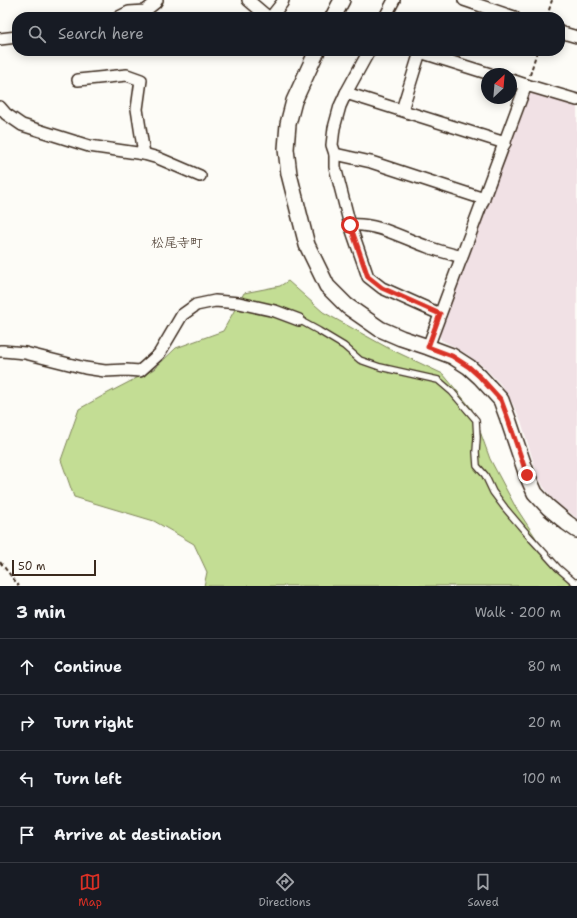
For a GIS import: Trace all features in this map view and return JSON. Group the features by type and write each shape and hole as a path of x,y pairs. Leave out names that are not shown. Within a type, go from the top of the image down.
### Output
{"street":[{"path":"129,12 145,11 155,3 156,0"},
{"path":"248,0 262,12"},
{"path":"275,12 284,0"},
{"path":"336,12 342,0"},
{"path":"388,12 394,0"},
{"path":"464,0 499,12"},
{"path":"565,33 577,37"},
{"path":"0,39 12,38"},
{"path":"315,56 294,101 288,124 286,149 288,174 307,245 327,286 347,306 380,329 452,356 469,367 480,377 501,400 527,475 536,493 548,507 566,523 577,530"},
{"path":"365,56 340,106 334,128 332,145 335,167 350,225 368,277 382,288 440,314"},
{"path":"402,110 419,56"},
{"path":"433,56 481,71"},
{"path":"78,80 127,75 141,80 137,109 144,154"},
{"path":"517,82 577,100"},
{"path":"428,347 526,85"},
{"path":"346,93 505,143"},
{"path":"0,107 6,114 22,125 89,146 144,154 158,158 200,176"},
{"path":"334,154 371,162 484,199"},
{"path":"350,225 359,224 382,229 429,248 462,257"},
{"path":"0,351 25,353 85,368 105,371 140,371 159,354 182,315 196,305 215,301 238,303 275,311 299,320"}],"lane":[{"path":"299,320 344,346 360,360 386,369 438,380 452,392 476,420 477,466 485,475 493,492 517,523 558,568 574,582 577,582"}],"path":[{"path":"548,12 552,0"},
{"path":"526,85 535,56"},
{"path":"0,562 19,586"}],"shaded area":[{"path":"535,92 577,105 577,518 552,498 543,486 537,474 521,421 512,402 501,385 484,367 468,355 441,340 439,333 528,96"}],"green space":[{"path":"288,281 323,312 388,348 443,374 472,409 490,459 515,506 549,558 577,583 577,586 204,586 207,572 194,544 154,521 74,497 61,460 79,409 154,369 176,348 223,331 244,293 280,286"}],"district":[{"name":"松尾寺町","path":"177,242"}],"route":[{"path":"350,225 368,277 382,288 440,314 428,347 452,356 469,367 501,400 527,475"}]}
